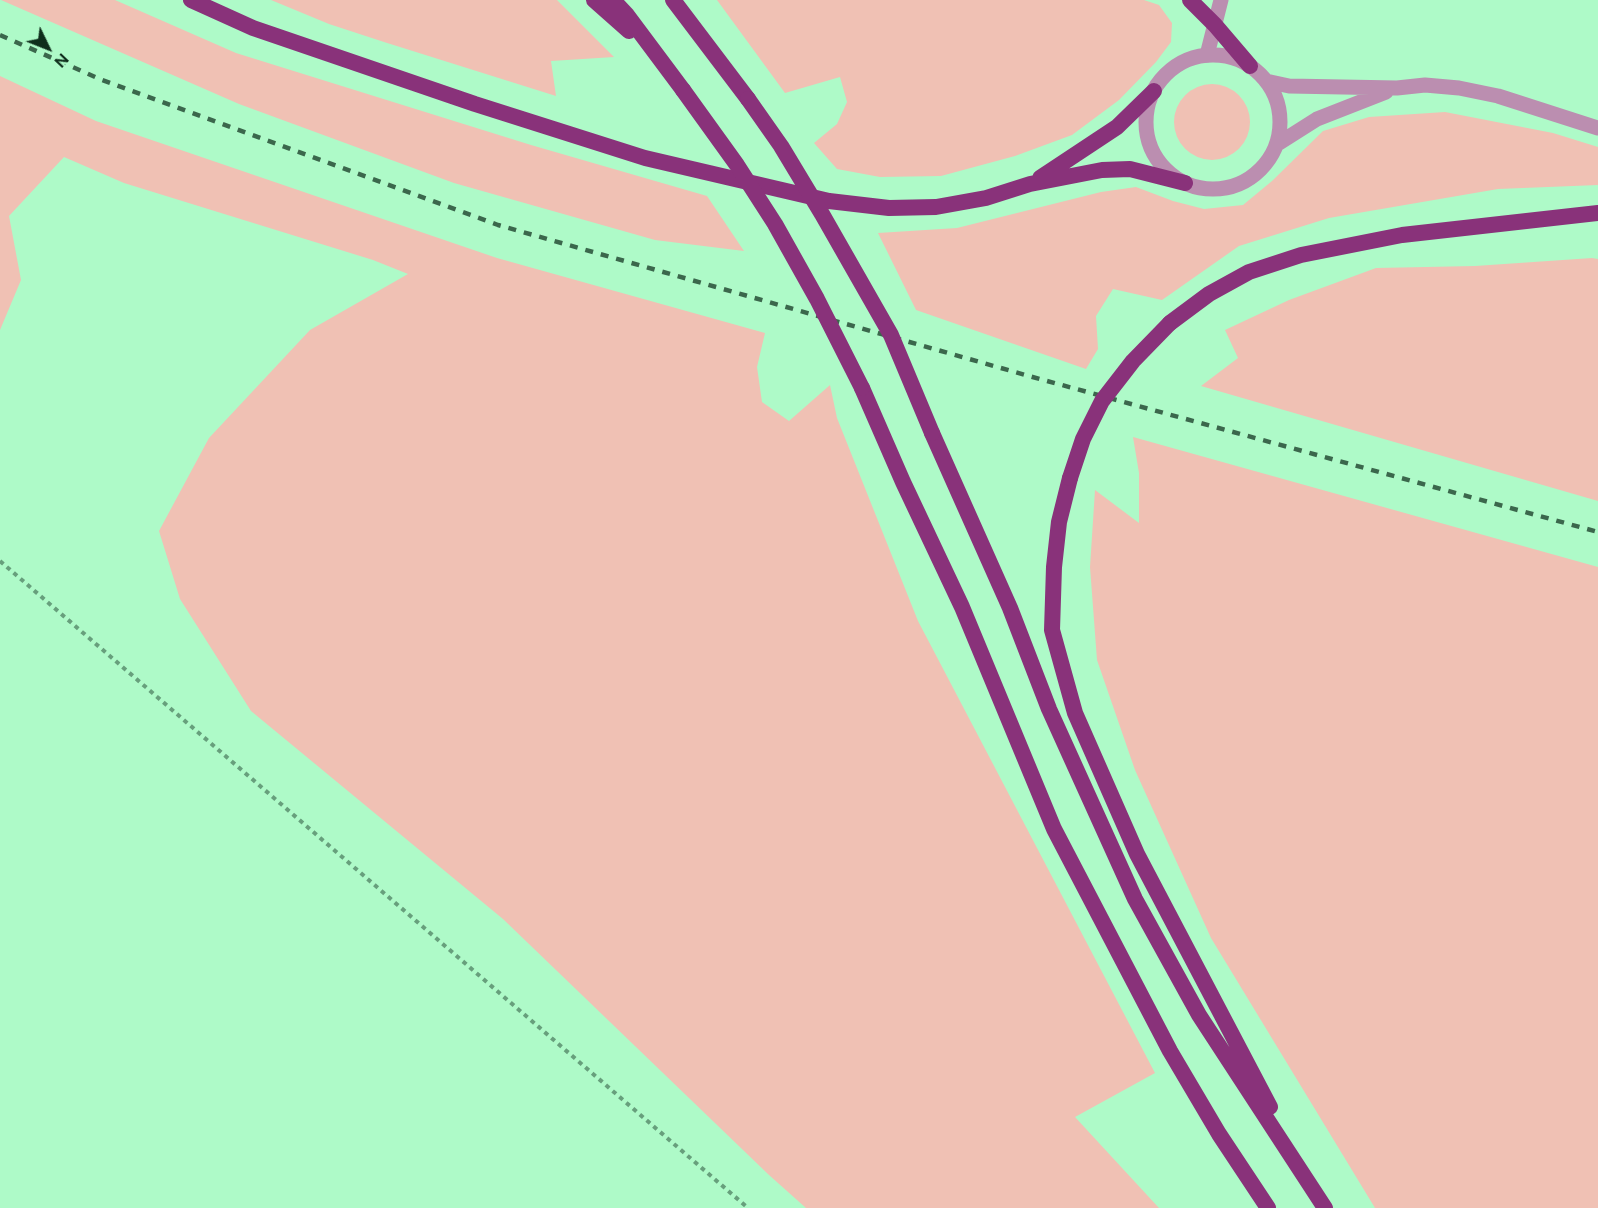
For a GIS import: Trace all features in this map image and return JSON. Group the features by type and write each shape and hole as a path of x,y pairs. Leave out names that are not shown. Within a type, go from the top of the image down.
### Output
{"highway":[{"path":"191,0 253,28 497,112 645,158 830,201 889,208 936,207 986,198 1030,184 1102,170 1130,169 1185,183"},
{"path":"594,0 659,58"},
{"path":"613,0 627,15 737,165 776,224 817,299 862,388 962,607 1054,829 1170,1051 1219,1134 1268,1208"},
{"path":"673,0 781,146 891,335 1010,608 1049,709 1135,899 1199,1015 1322,1203"},
{"path":"1190,0 1250,66"},
{"path":"1030,184 1117,127 1154,91"},
{"path":"1322,1203 1137,854 1075,713 1052,630 1054,567 1059,522 1070,478 1083,439 1102,401 1133,361 1170,323 1209,294 1249,272 1301,255 1402,236 1504,222 1598,213"}],"street":[{"path":"1207,55 1221,0"},
{"path":"1207,55 1230,57 1250,66 1266,81 1277,101 1280,123 1276,145 1265,164 1248,179 1228,188 1206,189 1185,183 1167,171 1154,154 1147,134 1146,113 1154,91 1167,74 1185,61 1207,55"},
{"path":"1266,81 1289,86 1397,88 1425,85 1460,88 1498,96 1598,128"},
{"path":"1276,145 1317,119 1397,88"}],"path":[{"path":"0,561 748,1208"}],"shaded area":[{"path":"1,0 115,0 236,53 531,145 707,196 744,251 655,240 454,183 239,104"},
{"path":"271,0 557,0 614,57 551,61 556,96 329,24"},
{"path":"717,0 1144,0 1159,5 1172,23 1171,42 1156,62 1119,100 1072,135 1015,156 941,176 880,177 837,169 814,143 837,124 847,102 840,77 785,93"},
{"path":"0,76 96,121 497,258 765,333 757,367 762,402 789,421 830,385 837,418 918,621 1155,1073 1075,1117 1159,1208 806,1208 503,919 251,711 180,599 159,531 209,438 310,330 408,274 373,260 124,183 64,157 9,216 21,280 0,330"},
{"path":"1205,84 1219,84 1233,90 1244,101 1250,115 1247,137 1239,149 1219,160 1205,160 1191,154 1180,143 1174,129 1174,115 1180,101 1191,90"},
{"path":"1445,112 1553,133 1598,147 1598,185 1498,189 1329,218 1239,246 1162,300 1113,289 1096,316 1098,349 1086,369 916,310 878,233 957,228 1101,192 1136,187 1173,201 1204,209 1243,205 1272,181 1323,131 1369,117"},
{"path":"1598,259 1598,501 1201,386 1238,358 1225,330 1289,300 1376,268 1475,266"},
{"path":"1133,437 1598,567 1598,1208 1375,1208 1211,938 1135,770 1097,660 1090,567 1095,490 1139,523 1139,473"}],"railway":[{"path":"0,35 102,80 498,225 1029,376 1598,532"}]}
